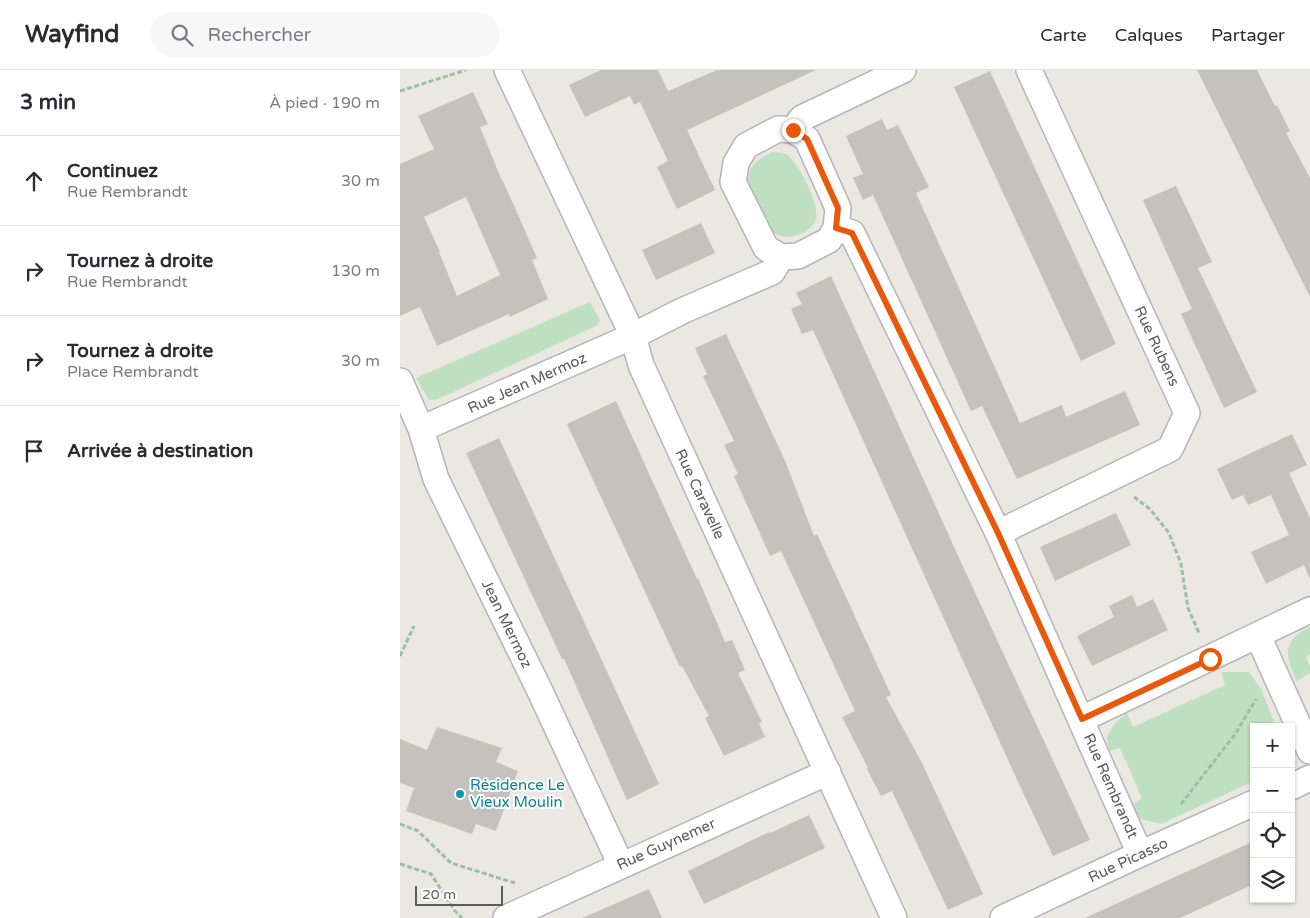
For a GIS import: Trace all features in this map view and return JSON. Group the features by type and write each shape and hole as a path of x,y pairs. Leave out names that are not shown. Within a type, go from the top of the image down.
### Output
{"street":[{"name":"Rue Caravelle","path":"507,70 633,336 640,365 894,918"},
{"path":"793,130 802,118 903,70"},
{"name":"Rue Rubens","path":"998,533 1170,448 1187,413 1029,70"},
{"path":"778,129 793,130 807,139 838,208 836,228 829,240 798,256 781,257 766,248 733,182 736,163 746,146 778,129"},
{"name":"Rue Rembrandt","path":"836,228 852,233 998,533 1082,719 1140,854"},
{"name":"Rue Jean Mermoz","path":"421,429 633,336 682,311 772,272 781,257"},
{"name":"Jean Mermoz","path":"400,381 421,429 436,479 539,689 621,865"},
{"name":"Rue Rembrandt","path":"1082,719 1310,610"},
{"path":"1258,636 1310,750"},
{"name":"Rue Guynemer","path":"506,918 828,772"},
{"path":"1295,785 1310,778"},
{"name":"Rue Picasso","path":"1003,918 1250,805"}],"path":[{"path":"400,91 466,70"},
{"path":"1120,473 1136,500 1150,509 1169,533 1181,564 1188,608 1210,659"},
{"path":"400,656 414,626"},
{"path":"1178,808 1236,733 1273,668"},
{"path":"400,820 401,824 418,831 451,863 554,896"},
{"path":"400,864 431,874 455,912 462,918"}],"green space":[{"path":"772,152 785,154 792,159 803,175 815,204 816,219 809,229 798,235 786,237 772,232 749,186 748,178 754,165 761,158"},
{"path":"590,302 600,320 596,326 438,399 429,400 416,378"},
{"path":"1310,627 1310,654 1306,657 1310,673 1297,681 1290,664 1288,650 1294,638"},
{"path":"1221,672 1249,672 1261,689 1274,723 1250,723 1250,783 1161,824 1141,819 1131,805 1142,798 1120,748 1109,751 1107,737 1115,723 1127,713 1133,727 1225,685"}],"building":[{"path":"601,70 658,70 668,91 717,70 816,70 687,130 715,190 677,209 657,167 668,161 640,102 634,105 630,96 585,117 569,85"},
{"path":"1197,70 1257,70 1290,131 1286,133 1310,178 1310,297"},
{"path":"990,71 1116,344 1081,361 954,87"},
{"path":"473,92 488,124 480,127 537,258 532,260 548,299 510,317 509,314 437,346 420,307 400,316 400,164 434,149 418,116","holes":["466,197 500,275 457,296 424,217"]},
{"path":"882,119 887,130 898,125 929,187 916,193 1020,423 1062,405 1066,417 1125,391 1140,425 1017,479 982,406 971,411 873,195 863,200 853,178 863,174 846,136"},
{"path":"1176,186 1212,262 1198,268 1257,392 1224,408 1181,314 1192,309 1143,200"},
{"path":"701,223 715,253 656,280 642,250"},
{"path":"831,276 1090,840 1053,856 813,330 802,334 791,309 802,304 796,293"},
{"path":"726,334 786,463 814,536 817,534 891,695 886,697 922,763 983,894 948,910 892,791 881,796 867,769 842,717 855,711 781,551 770,556 734,476 738,474 724,445 734,441 703,376 707,374 695,348"},
{"path":"616,401 698,578 725,642 732,640 745,670 738,673 762,722 759,723 765,737 724,756 705,718 709,716 682,666 680,667 567,424"},
{"path":"1292,434 1307,465 1289,473 1310,518 1310,579 1304,565 1266,584 1251,552 1289,535 1271,495 1248,505 1243,495 1232,500 1217,469"},
{"path":"499,438 659,784 627,800 564,659 562,659 466,453"},
{"path":"1116,513 1131,545 1055,581 1040,547"},
{"path":"1132,595 1137,607 1153,599 1168,630 1092,666 1077,636 1114,617 1109,606"},
{"name":"Résidence Le Vieux Moulin","path":"437,727 502,748 496,762 518,771 496,831 476,824 472,834 406,811 414,788 400,783 400,739 427,750"},
{"path":"809,815 825,848 704,904 688,871"},
{"path":"1250,843 1250,886 1180,918 1085,918"},
{"path":"649,889 662,918 582,918"}],"place":[{"name":"Résidence Le Vieux Moulin","path":"460,794"}],"route":[{"path":"793,130 807,139 838,208 836,228 852,233 998,533 1082,719 1210,659"}]}
